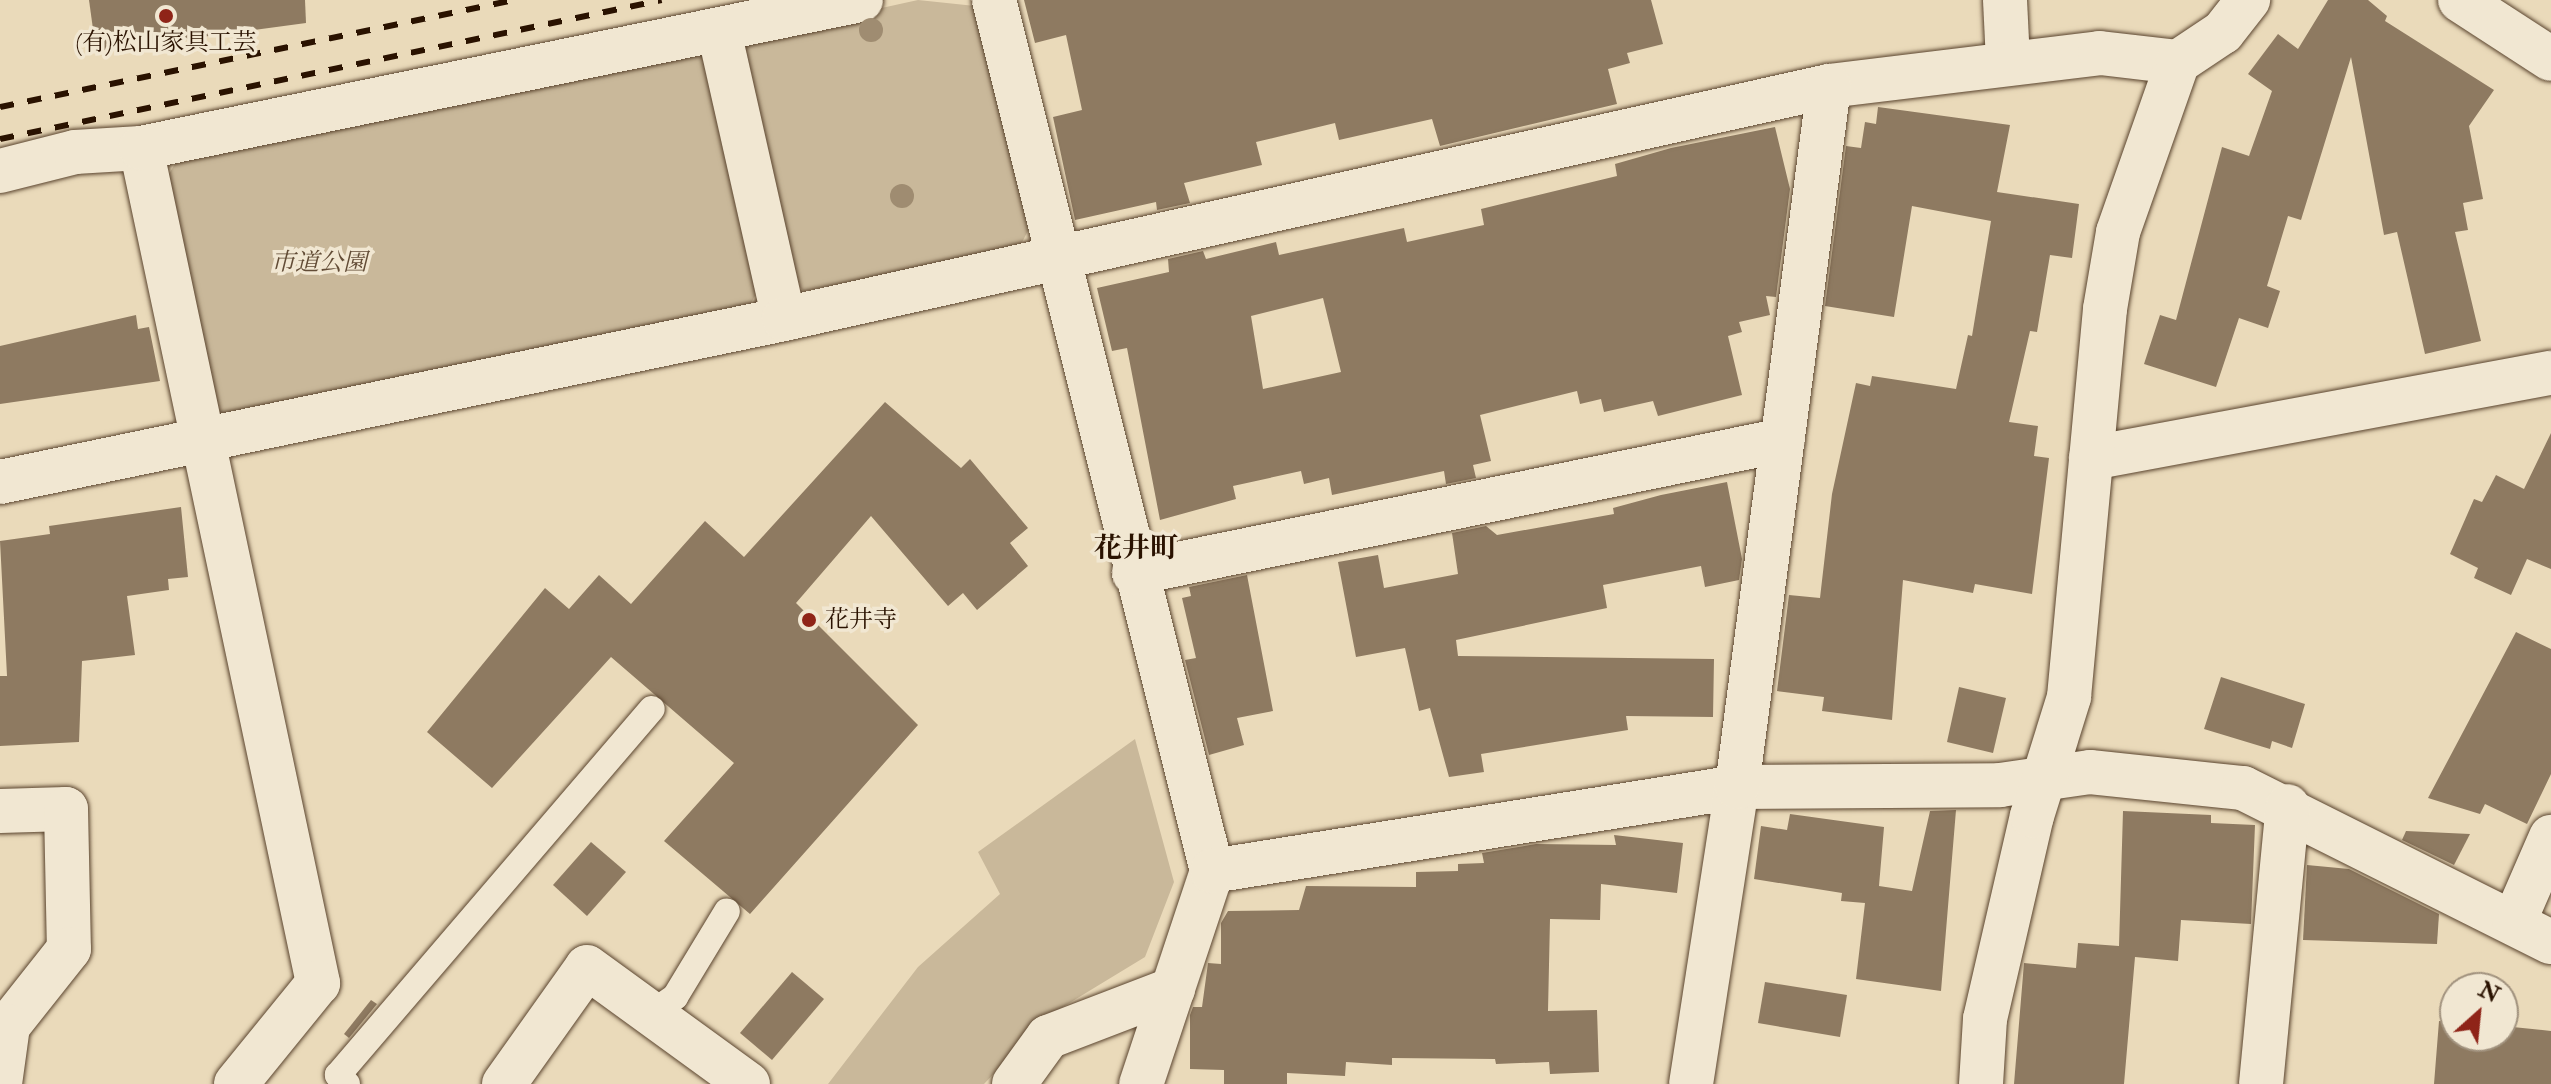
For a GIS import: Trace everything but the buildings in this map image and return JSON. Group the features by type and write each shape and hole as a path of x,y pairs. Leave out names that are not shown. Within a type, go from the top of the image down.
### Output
{"street":[{"path":"0,171 75,152 141,148 861,0"},
{"path":"994,0 1061,259 1134,573 1212,871 1141,1084"},
{"path":"2005,0 2008,62"},
{"path":"1981,1084 1985,1019 2069,697 2091,458 2118,232 2178,62 2223,32 2248,0"},
{"path":"2460,0 2551,59"},
{"path":"719,31 784,319"},
{"path":"0,482 784,319 1829,86 2100,53 2178,62"},
{"path":"1691,1084 1737,787 1829,86"},
{"path":"141,148 199,442 318,983 236,1084"},
{"path":"2091,458 2551,373"},
{"path":"1134,573 1783,440"},
{"path":"1212,871 1737,787 2000,785 2090,772 2243,788 2288,806 2532,932 2551,837"},
{"path":"2261,1084 2288,806"},
{"path":"0,811 66,809 69,949 8,1026 0,1084"},
{"path":"504,1084 587,967 748,1084"},
{"path":"1014,1084 1048,1037 1173,989"}],"lane":[{"path":"347,1084 338,1075 652,709"},
{"path":"649,1015 675,997 727,911"}],"green space":[{"path":"918,0 975,6 1031,225 1019,248 804,291 787,276 740,58 750,37"},
{"name":"市道公園","path":"692,50 713,62 763,281 750,305 233,418 211,408 166,179 179,157"},
{"path":"1135,739 1174,882 1145,957 1048,1016 984,1084 828,1084 918,967 1000,894 978,852"}],"railway":[{"path":"0,107 514,0"},
{"path":"0,139 662,0"}],"place":[{"name":"(有)松山家具工芸","path":"166,16"},
{"name":"花井寺","path":"809,620"}],"district":[{"name":"花井町","path":"1136,549"}]}
